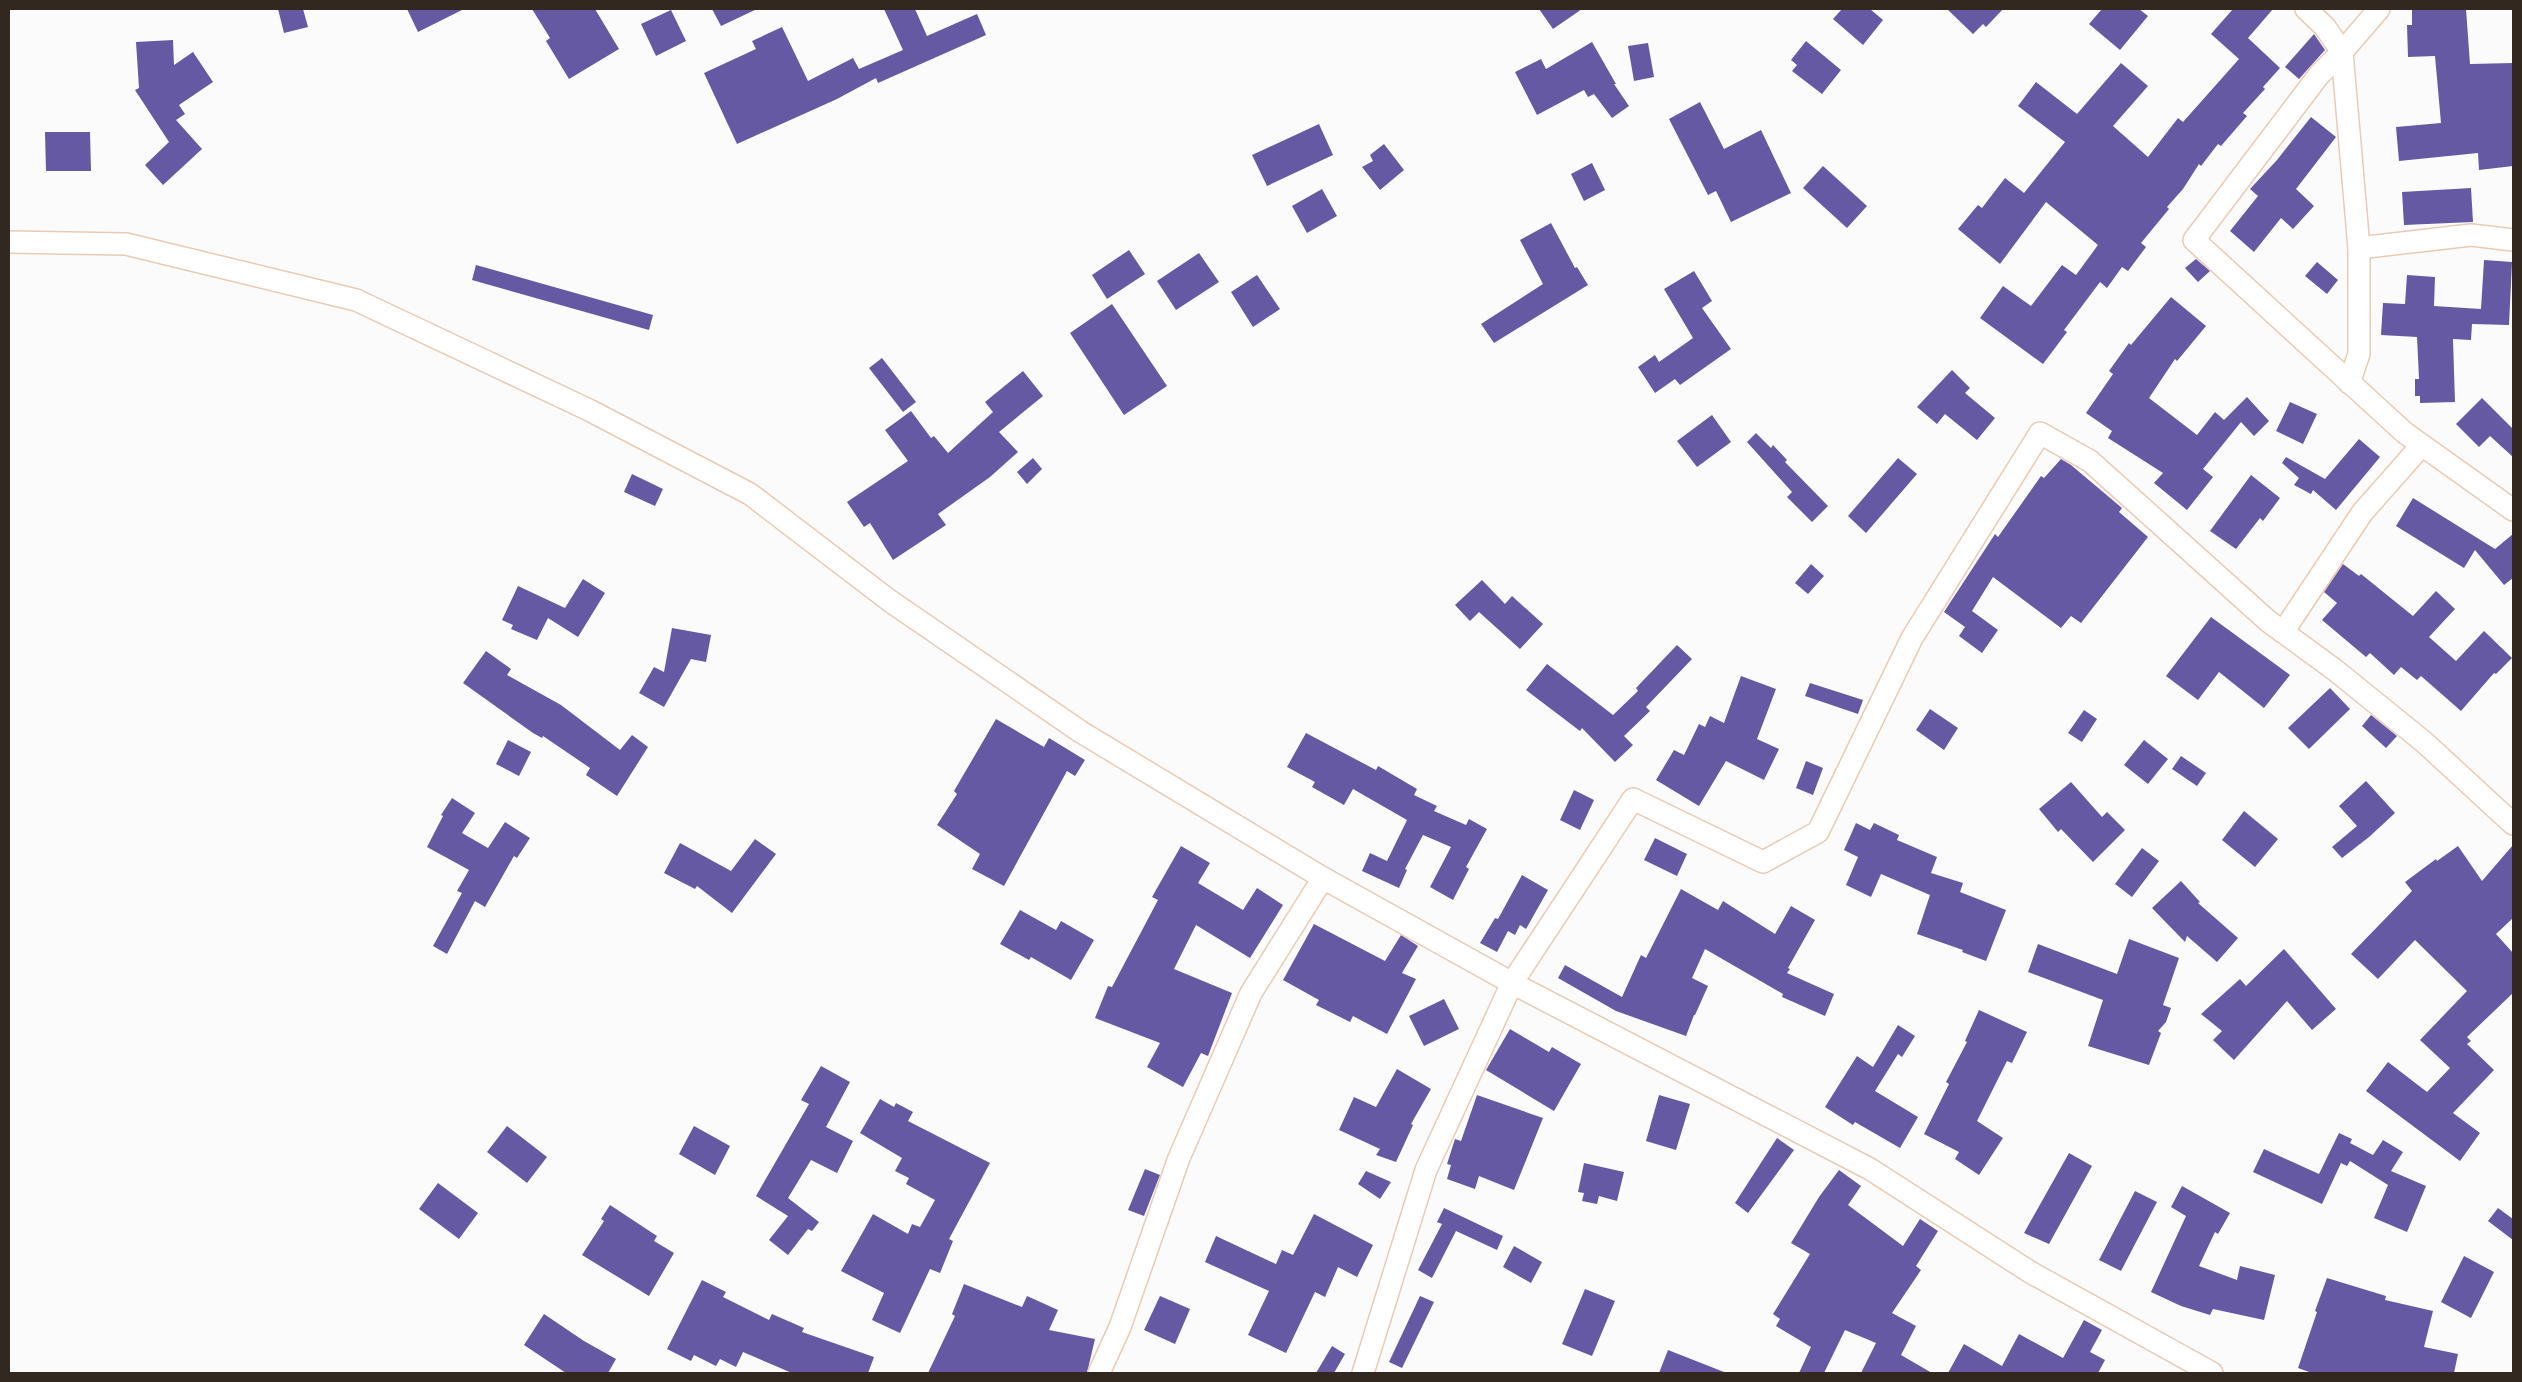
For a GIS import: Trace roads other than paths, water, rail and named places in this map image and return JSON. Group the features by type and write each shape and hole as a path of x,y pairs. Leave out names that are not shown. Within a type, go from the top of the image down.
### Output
{"street":[{"path":"2306,9 2325,27 2342,52 2359,248 2360,354 2350,383"},
{"path":"2378,9 2342,52 2319,75 2194,240 2421,446 2513,510"},
{"path":"2359,248 2470,235 2513,240"},
{"path":"9,242 126,244 356,300 589,410 750,494 890,601 1081,732 1323,878 1512,983 1870,1169 2030,1272 2212,1373"},
{"path":"1363,1373 1426,1170 1512,983 1633,799 1763,862 1818,832 1912,638 2040,433 2090,461 2260,614 2335,670 2424,742 2513,824"},
{"path":"2283,632 2362,513 2421,446"},
{"path":"1099,1373 1120,1327 1179,1158 1251,993 1323,878"}]}
